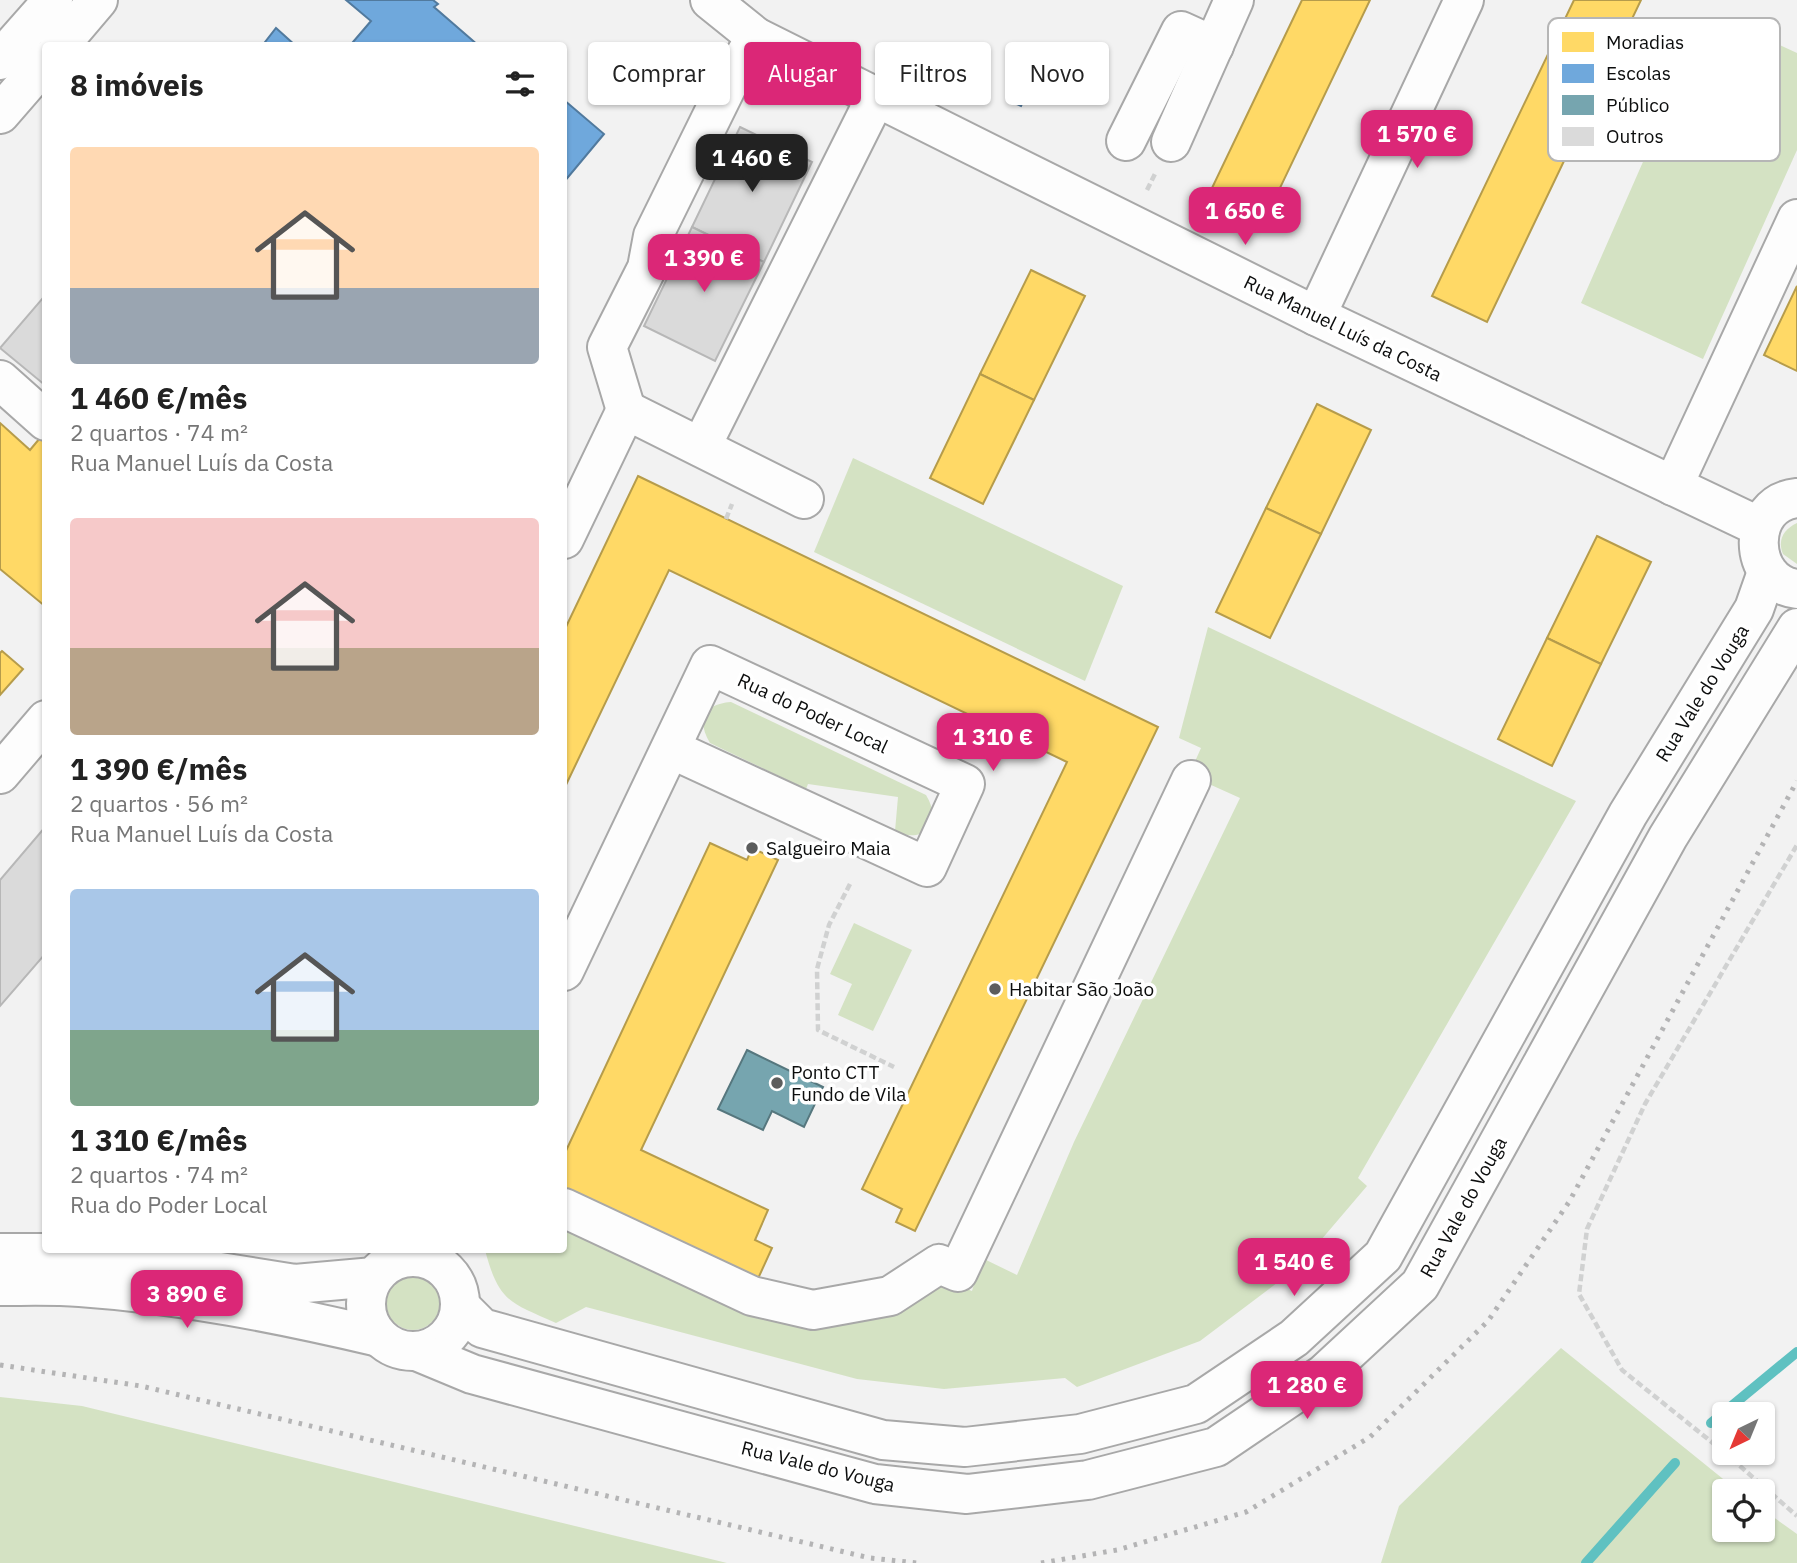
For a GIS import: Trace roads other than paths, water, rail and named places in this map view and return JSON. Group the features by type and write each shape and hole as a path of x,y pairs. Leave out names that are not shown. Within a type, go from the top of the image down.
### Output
{"street":[{"path":"0,60 53,0"},
{"path":"62,42 98,0"},
{"name":"Rua Manuel Luís da Costa","path":"710,0 756,37 875,96"},
{"path":"1171,142 1234,0"},
{"path":"1317,316 1464,0"},
{"path":"1126,141 1181,30 1214,46"},
{"path":"567,533 626,410 607,347 647,268 653,236 729,82 756,37"},
{"path":"0,114 42,66"},
{"path":"701,447 875,99"},
{"name":"Rua Manuel Luís da Costa","path":"892,105 1317,316 1760,527"},
{"path":"1673,486 1797,219"},
{"path":"0,380 42,417"},
{"path":"626,410 804,499"},
{"path":"1760,527 1767,514 1778,505 1797,498"},
{"name":"Rua Vale do Vouga","path":"461,1307 482,1328 883,1440 965,1447 1080,1434 1196,1404 1294,1338 1383,1256 1628,814 1754,608 1782,580 1760,558 1757,542 1760,527"},
{"name":"Rua Vale do Vouga","path":"0,1286 78,1287 134,1292 292,1317 379,1337 390,1346 419,1352 472,1374 875,1484 967,1494 1088,1480 1216,1447 1324,1374 1420,1285 1668,837 1797,628"},
{"name":"Rua do Poder Local","path":"567,965 710,665 965,784 927,867 671,749"},
{"path":"0,774 42,725"},
{"path":"567,1209 751,1296 813,1310 890,1296 939,1264 958,1272 1191,780"},
{"path":"0,1253 42,1252"},
{"path":"97,1253 295,1283 374,1277"},
{"path":"281,1253 295,1283"},
{"path":"379,1337 366,1312 366,1299 374,1277 382,1267 393,1261 430,1254 449,1273 460,1295 461,1307 453,1330 445,1340 419,1352"}],"waterway":[{"path":"1711,1423 1797,1352"},
{"path":"1586,1563 1675,1463"}],"railway":[{"path":"1041,1563 1117,1550 1246,1512 1370,1437 1488,1321 1569,1202 1797,781"},
{"path":"0,1365 141,1386 870,1558 917,1563"}],"place":[{"name":"Salgueiro Maia","path":"752,848"},
{"name":"Habitar São João","path":"995,989"},
{"name":"Ponto CTT Fundo de Vila","path":"777,1083"}]}
